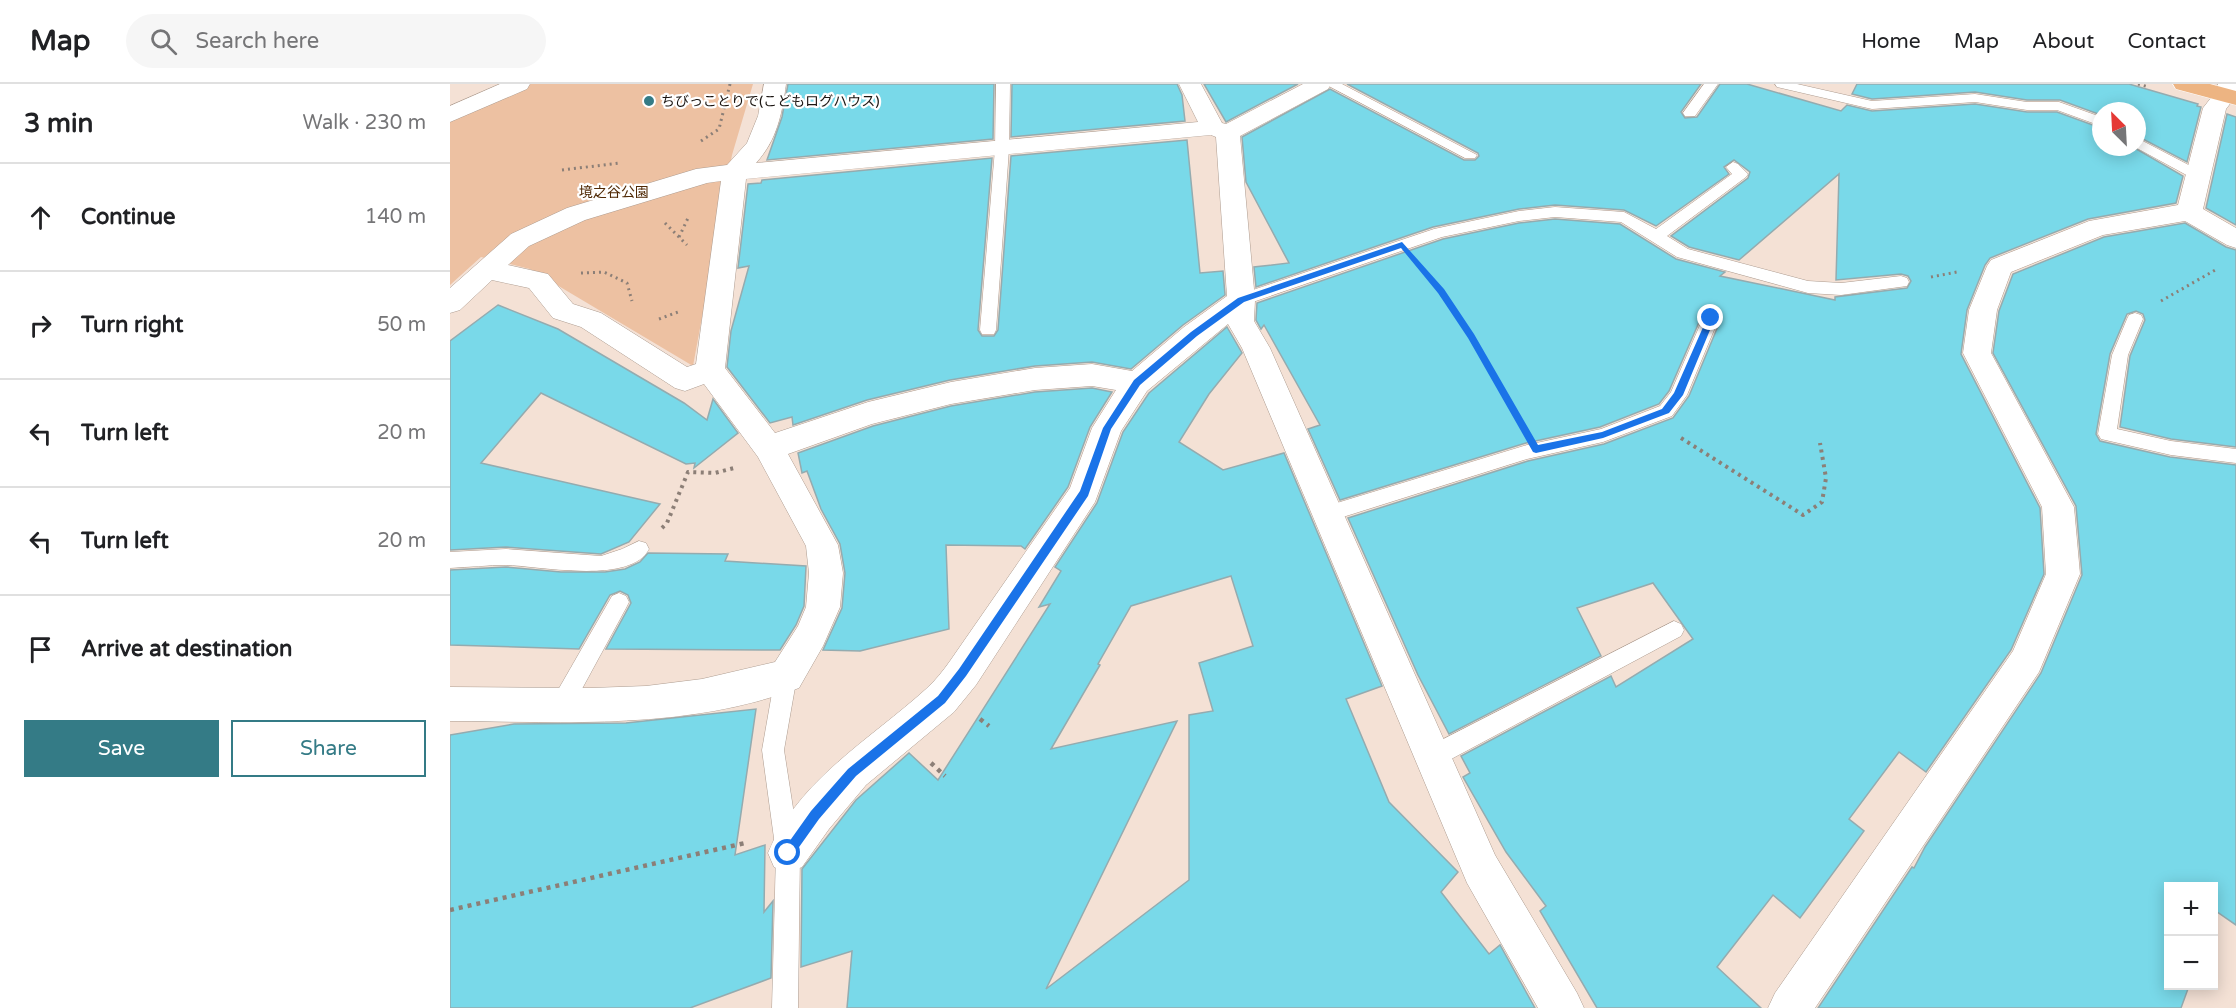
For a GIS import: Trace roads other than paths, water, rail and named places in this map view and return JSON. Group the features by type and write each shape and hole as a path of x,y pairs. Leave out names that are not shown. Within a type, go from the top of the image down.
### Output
{"main road":[{"path":"2184,84 2230,93"}],"street":[{"path":"450,115 519,84"},
{"path":"450,704 562,704 674,700 721,692 786,676 811,635 823,607 826,573 822,545 769,448 710,370 735,171 758,146 770,116 775,84"},
{"path":"1190,84 1220,130 1241,300 1240,321 1256,348 1481,869 1562,1008"},
{"path":"450,303 520,240 576,214 705,175 1220,130 1320,84"},
{"path":"2189,212 2215,108 2230,93"},
{"path":"1790,1008 2026,661 2063,574 2058,507 1977,353 1983,309 1993,267 2098,227 2189,212 2236,239"},
{"path":"486,270 538,281 563,311 591,320 685,380 710,370"},
{"path":"786,843 815,815 852,772 941,700 963,673 1084,493 1107,428 1137,383 1194,334 1241,300"},
{"path":"769,448 868,413 951,393 1035,379 1092,375 1137,383"}],"lane":[{"path":"988,330 1002,149 1004,84"},
{"path":"1332,84 1470,155"},
{"path":"1690,112 1711,84"},
{"path":"1782,84 1830,97 1883,105 1975,98 2027,106 2059,106 2092,119"},
{"path":"1831,84 1883,105"},
{"path":"2146,147 2197,176"},
{"path":"1656,237 1741,174 1733,167"},
{"path":"1241,300 1438,233 1519,216 1555,212 1624,217 1683,254 1808,287 1841,289 1901,282"},
{"path":"1327,514 1536,450 1603,435 1666,411 1678,395 1711,318"},
{"path":"2135,319 2120,355 2107,434 2171,448 2236,456"},
{"path":"450,560 506,557 601,564 628,556 639,549"},
{"path":"562,704 619,602"},
{"path":"1432,757 1674,630"},
{"path":"785,1008 786,843 773,750 786,676"}],"place":[{"name":"ちびっことりで(こどもログハウス)","path":"649,101"}],"park label":[{"name":"境之谷公園","path":"614,192"}]}
